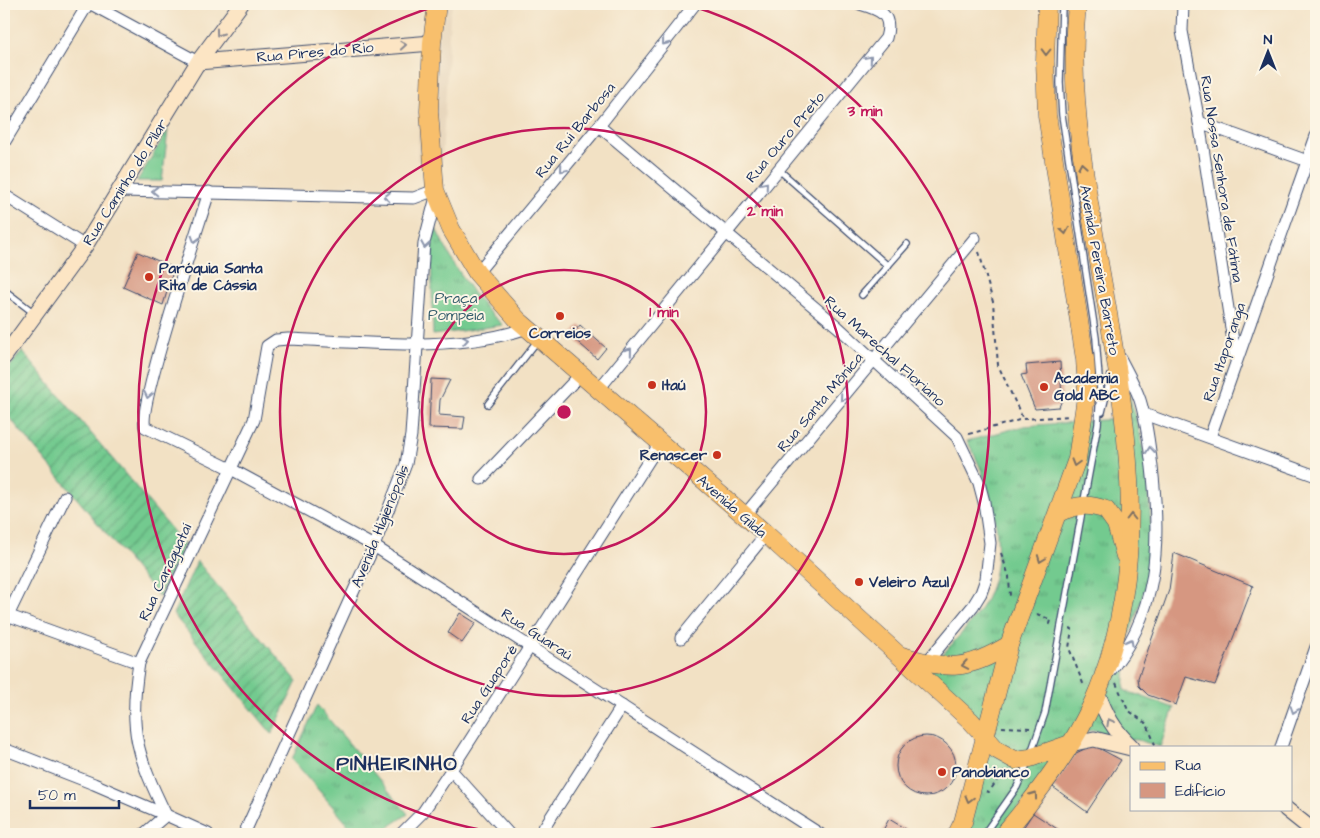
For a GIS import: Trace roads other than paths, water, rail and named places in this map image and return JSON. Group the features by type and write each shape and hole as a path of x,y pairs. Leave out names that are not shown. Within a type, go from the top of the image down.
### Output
{"main road":[{"name":"Rua Caminho do Pilar","path":"4,357 85,246 121,191 198,62 241,4"},
{"name":"Avenida Higienópolis","path":"435,194 429,111 432,42 437,4"},
{"name":"Avenida Pereira Barreto","path":"957,834 972,788 984,734 1009,645 1091,420 1085,359 1048,116 1045,61 1047,4"},
{"name":"Avenida Pereira Barreto","path":"1004,834 1070,744 1100,686 1120,616 1128,566 1131,496 1115,361 1077,133 1074,77 1077,4"},
{"name":"Rua Pires do Rio","path":"198,62 432,42"},
{"name":"Avenida Gilda","path":"435,194 477,273 533,333 766,534 984,734 1002,754 1027,765 1070,744"},
{"path":"1058,514 1072,506 1084,504 1106,510 1112,515 1128,566"},
{"path":"897,655 944,666 972,664 1009,645"},
{"path":"1100,686 1110,722 1116,732 1131,746"},
{"path":"1070,744 1086,738 1094,738 1130,747"},
{"path":"1287,810 1316,833"}],"street":[{"path":"4,142 90,4 198,62"},
{"name":"Rua Rui Barbosa","path":"477,273 599,126 694,4"},
{"name":"Rua Ouro Preto","path":"598,389 886,38 889,27 886,16 877,9 860,4"},
{"name":"Rua Nossa Senhora de Fátima","path":"1183,4 1182,31 1199,122 1236,360"},
{"path":"1199,122 1312,162"},
{"name":"Rua Marechal Floriano","path":"599,126 726,231 957,437 979,483 990,543 986,579 981,593 973,606 926,663"},
{"name":"Rua Itaporanga","path":"1210,437 1236,360 1312,162 1316,136"},
{"path":"121,191 414,198 435,194"},
{"name":"Rua Guaraú","path":"209,192 152,377 143,422 145,427 231,469 374,546 820,834"},
{"name":"Avenida Higienópolis","path":"244,834 374,546 406,464 411,435 424,243 435,194"},
{"path":"4,195 85,246"},
{"name":"Rua Santa Mônica","path":"744,516 975,238"},
{"path":"416,344 442,343 513,333 533,333"},
{"name":"Rua Caraguataí","path":"166,815 145,770 135,731 135,688 139,663 257,411 262,364 267,346 276,340 288,339 416,344"},
{"path":"1100,686 1140,624 1153,578 1155,498 1144,414 1139,397 1112,342"},
{"path":"481,479 581,374"},
{"path":"1144,414 1316,476"},
{"name":"Rua Guaporé","path":"401,834 423,812 451,770 660,443"},
{"path":"64,496 5,617 139,663"},
{"path":"681,638 766,534"},
{"path":"1281,746 1316,647"},
{"path":"540,834 622,706"},
{"path":"4,749 94,784 208,834"},
{"path":"451,770 509,834"},
{"path":"144,834 166,815"}],"lane":[{"path":"984,834 1004,808 1027,765 1044,713 1084,504 1091,420 1100,391 1096,338 1062,115 1060,83 1062,4"},
{"path":"778,169 888,266"},
{"path":"862,294 907,244"},
{"path":"4,290 36,314"},
{"path":"488,404 533,333"},
{"path":"1091,420 1115,361"}],"place":[{"name":"Paróquia Santa Rita de Cássia","path":"149,277"},
{"name":"Correios","path":"560,316"},
{"name":"Itaú","path":"652,385"},
{"name":"Academia Gold ABC","path":"1044,387"},
{"name":"Renascer","path":"717,455"},
{"name":"Veleiro Azul","path":"859,582"},
{"name":"Panobianco","path":"942,772"}],"district":[{"name":"PINHEIRINHO","path":"397,763"}],"park label":[{"name":"Praça Pompeia","path":"456,306"}]}
